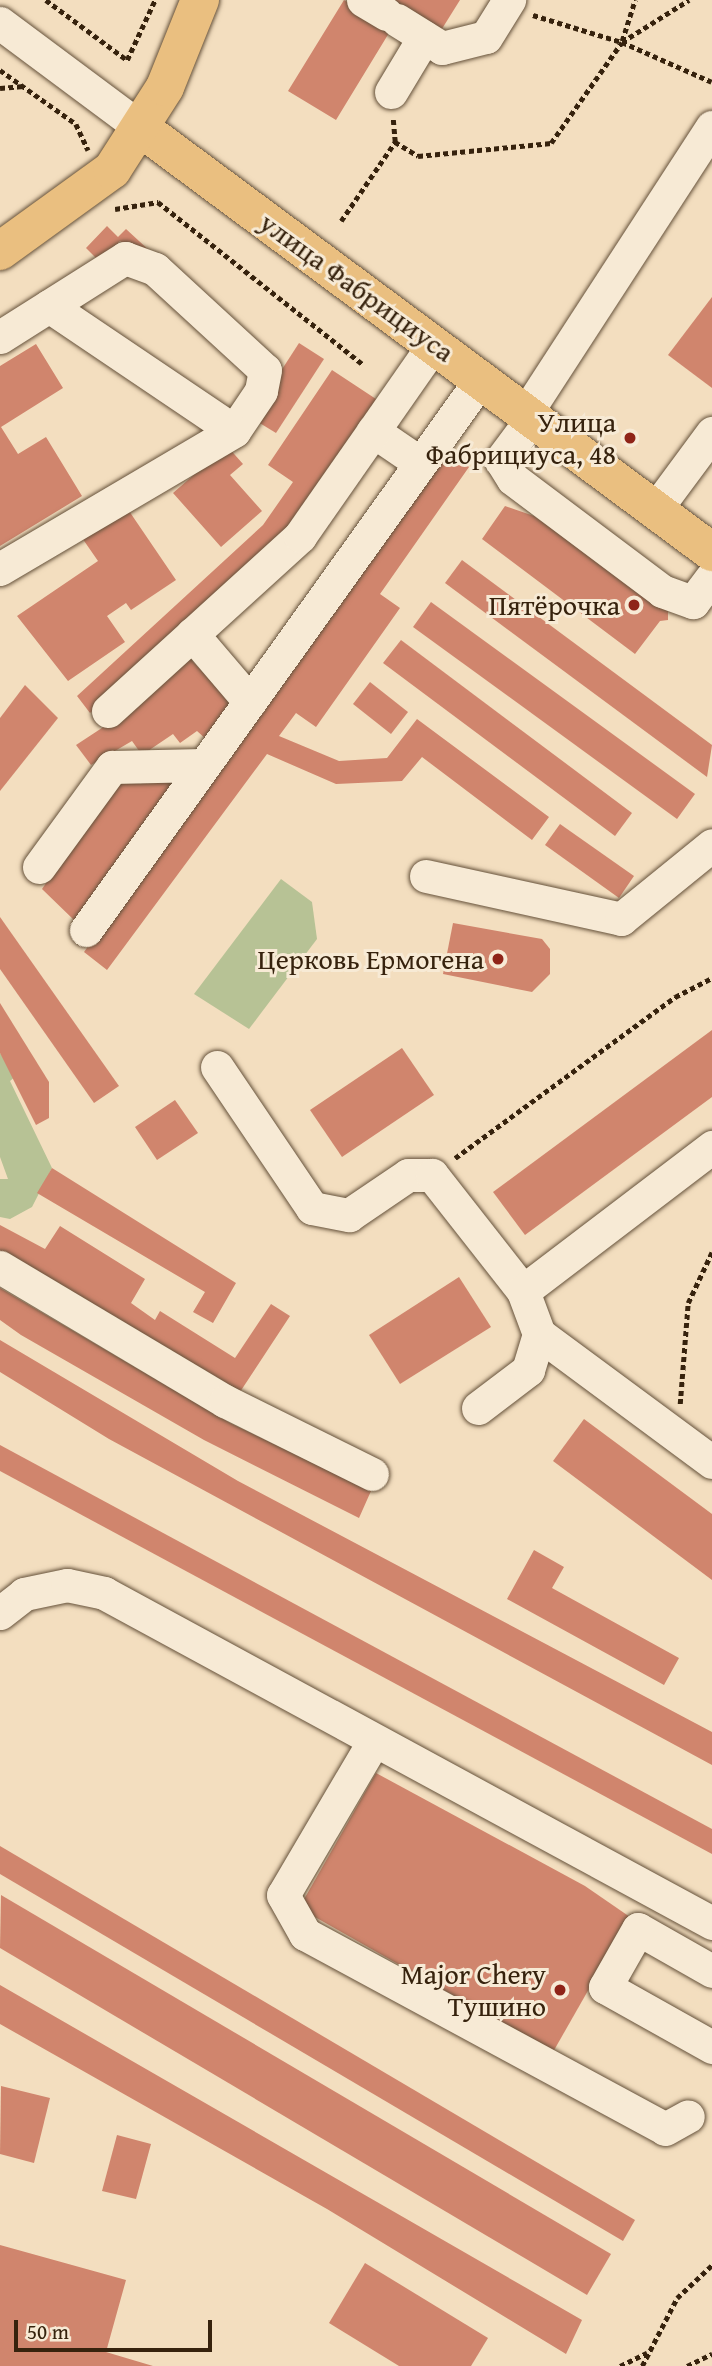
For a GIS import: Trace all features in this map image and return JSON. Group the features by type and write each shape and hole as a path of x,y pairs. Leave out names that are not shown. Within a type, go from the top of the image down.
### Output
{"main road":[{"path":"0,251 85,194 142,129 200,0"},
{"name":"улица Фабрициуса","path":"142,129 712,552"}],"street":[{"path":"391,92 393,18 442,48 486,37 507,3"},
{"name":"улица Фабрициуса","path":"0,23 142,129"},
{"path":"712,127 501,460 513,479 662,591 693,603 712,577"},
{"path":"0,337 125,258 155,269 265,370 261,391 234,431 0,569"},
{"path":"49,306 234,431"},
{"path":"107,711 300,536 435,344"},
{"path":"86,930 481,379"},
{"path":"373,431 421,463"},
{"path":"655,510 712,433"},
{"path":"192,635 250,702"},
{"path":"39,867 111,767 203,765"},
{"path":"426,876 621,919 712,845"},
{"path":"217,1068 312,1208 349,1215 408,1175 432,1175 523,1290 539,1334 712,1462"},
{"path":"523,1290 712,1147"},
{"path":"0,1267 225,1401 372,1474"},
{"path":"478,1408 528,1370 539,1334"},
{"path":"0,1613 23,1594 67,1585 104,1593 372,1744 712,1923"},
{"path":"372,1744 283,1895 305,1934 665,2129 688,2116"},
{"path":"712,1971 638,1929 605,1987 712,2047"}],"path":[{"path":"46,0 127,60 155,0"},
{"path":"395,142 418,156 551,143 622,42 635,0"},
{"path":"622,42 689,0"},
{"path":"507,3 622,42 712,82"},
{"path":"0,70 76,124 88,149 81,161"},
{"path":"0,88 24,86"},
{"path":"341,221 395,142 391,92"},
{"path":"432,1175 675,997 712,978"},
{"path":"677,1436 688,1303 712,1252"},
{"path":"642,2366 677,2298 712,2265"},
{"path":"620,2366 648,2353"},
{"path":"687,2366 712,2354"}],"green space":[{"path":"281,879 312,902 317,939 249,1029 194,994"},
{"path":"0,1053 16,1076 10,1081 52,1168 32,1207 10,1219 0,1217 0,1179 8,1179 0,1157"}],"building":[{"path":"344,0 381,23 395,0 460,0 440,32 403,10 336,120 288,91"},
{"path":"107,226 118,237 126,229 152,253 143,263 120,241 100,262 86,248"},
{"path":"712,297 712,388 668,355"},
{"path":"299,343 324,359 276,433 258,422 268,391"},
{"path":"36,344 63,388 1,427 18,454 46,437 82,496 0,546 0,366"},
{"path":"332,370 379,401 281,539 90,713 77,696 263,525 293,482 268,465"},
{"path":"227,446 243,464 230,475 262,511 221,547 173,493"},
{"path":"447,451 469,467 380,594 400,608 316,727 296,713 279,736 339,761 387,758 417,719 549,817 532,840 422,757 402,781 336,784 267,754 107,970 84,952"},
{"path":"125,505 176,580 131,610 126,603 107,616 125,642 68,681 17,616 98,561 80,535"},
{"path":"505,506 534,516 668,611 668,620 660,621 635,654 482,539"},
{"path":"462,560 712,745 707,777 445,583"},
{"path":"431,602 695,794 677,819 413,627"},
{"path":"401,640 632,813 615,836 383,663"},
{"path":"184,652 237,709 207,740 197,731 180,743 173,734 142,755 132,741 91,765 76,745 108,724"},
{"path":"370,682 408,712 391,734 353,704"},
{"path":"25,685 58,718 0,791 0,718"},
{"path":"152,768 173,782 76,922 42,889 120,775 141,784"},
{"path":"560,824 634,876 619,898 545,845"},
{"path":"0,917 119,1086 94,1103 0,969"},
{"name":"Церковь Ермогена","path":"453,923 542,939 550,949 550,974 532,992 443,974"},
{"path":"0,1003 49,1082 49,1118 36,1125 0,1053"},
{"path":"712,1030 712,1097 525,1235 493,1192"},
{"path":"402,1048 434,1095 342,1157 310,1110"},
{"path":"175,1100 198,1133 157,1160 135,1127"},
{"path":"52,1168 236,1283 213,1323 193,1312 205,1292 37,1193"},
{"path":"0,1225 45,1249 60,1226 145,1279 131,1303 155,1320 160,1311 235,1358 271,1304 290,1316 240,1392 0,1252"},
{"path":"459,1277 491,1327 400,1384 369,1335"},
{"path":"0,1288 230,1423 371,1491 359,1518 204,1440 21,1335 0,1320"},
{"path":"0,1340 238,1481 712,1732 712,1765 109,1439 0,1372"},
{"path":"584,1419 712,1514 712,1580 553,1461"},
{"path":"0,1445 712,1829 712,1854 0,1471"},
{"path":"534,1550 564,1567 552,1588 679,1658 664,1685 507,1599"},
{"path":"376,1773 585,1886 630,1917 553,2052 299,1908"},
{"path":"0,1846 635,2220 623,2241 0,1874"},
{"path":"1,1895 611,2254 587,2295 0,1948"},
{"path":"0,1985 582,2320 566,2354 327,2209 0,2024"},
{"path":"1,2086 50,2098 34,2163 0,2154"},
{"path":"117,2135 151,2144 136,2199 102,2191"},
{"path":"0,2245 126,2280 106,2352 153,2366 0,2366"},
{"path":"365,2263 488,2338 471,2366 399,2366 329,2323"}],"place":[{"name":"Улица Фабрициуса, 48","path":"630,438"},
{"name":"Пятёрочка","path":"634,605"},
{"name":"Церковь Ермогена","path":"498,959"},
{"name":"Major Chery Тушино","path":"560,1990"}]}
